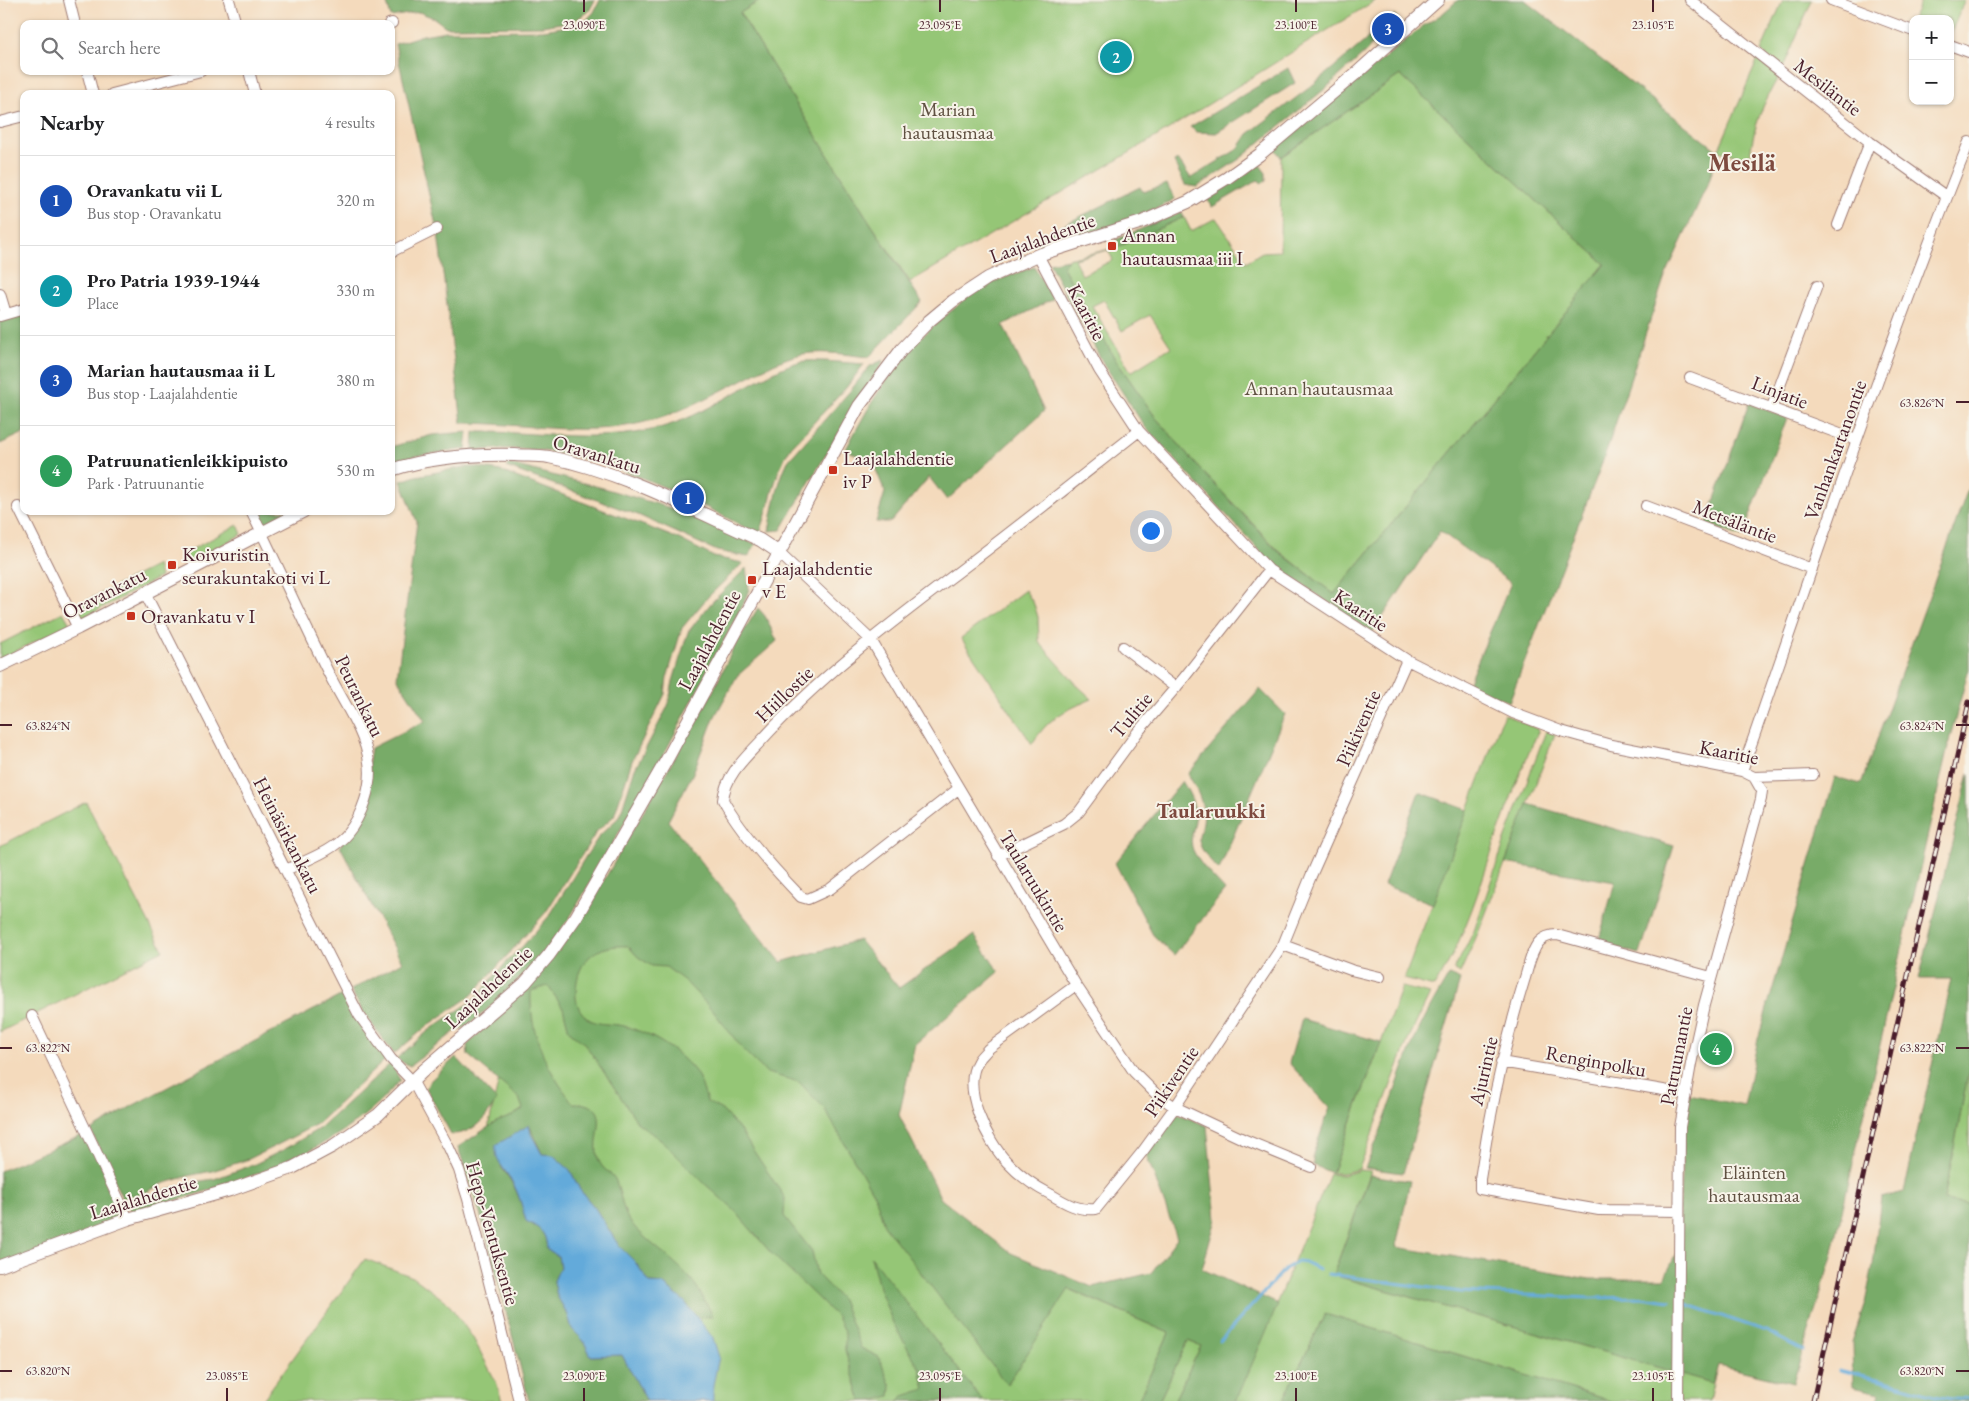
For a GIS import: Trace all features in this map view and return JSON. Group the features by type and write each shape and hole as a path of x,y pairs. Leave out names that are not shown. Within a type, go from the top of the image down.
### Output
{"street":[{"path":"69,0 74,20"},
{"path":"229,0 235,20"},
{"name":"Laajalahdentie","path":"0,1266 128,1218 230,1190 292,1168 332,1146 378,1115 424,1070 525,983 549,955 576,917 666,761 859,406 902,349 930,321 970,288 1012,265 1142,222 1188,202 1227,178 1259,155 1360,70 1438,0"},
{"name":"Mesiläntie","path":"1690,0 1870,142 1947,197"},
{"path":"1831,0 1909,29"},
{"path":"1954,46 1969,52"},
{"path":"88,75 92,90"},
{"path":"128,90 186,75"},
{"path":"250,75 254,90"},
{"path":"0,122 20,117"},
{"path":"1838,225 1870,142"},
{"name":"Vanhankartanontie","path":"1742,771 1856,440 1969,142"},
{"path":"395,250 437,229"},
{"name":"Kaaritie","path":"1038,255 1098,370 1139,431 1269,570 1407,660 1513,713 1561,731 1611,746 1742,771 1754,777 1813,776"},
{"path":"1772,407 1817,286"},
{"path":"0,294 3,315 20,310"},
{"name":"Linjatie","path":"1690,378 1772,407 1856,440"},
{"name":"Hiillostie","path":"958,789 830,889 808,899 801,897 794,889 730,813 724,800 724,793 736,769 777,723 820,681 1139,431"},
{"name":"Oravankatu","path":"395,469 417,462 489,454 549,457 607,473 760,540 778,552"},
{"path":"18,506 20,510"},
{"name":"Metsäläntie","path":"1646,506 1812,569"},
{"path":"22,515 78,628"},
{"name":"Peurankatu","path":"254,515 330,675 358,729 367,750 370,765 366,796 357,818 348,832 339,843 286,870"},
{"name":"Oravankatu","path":"0,666 78,628 296,515"},
{"name":"Taularuukintie","path":"778,552 871,640 1076,985 1134,1072 1156,1094 1175,1107 1243,1139 1311,1167"},
{"name":"Tulitie","path":"998,856 1056,828 1079,812 1137,733 1176,688 1269,570"},
{"name":"Heinäsirkankatu","path":"145,593 359,1015 391,1059 413,1082"},
{"path":"1123,647 1176,688"},
{"name":"Piikiventie","path":"1076,985 988,1049 978,1061 973,1075 974,1097 980,1120 990,1141 1007,1163 1033,1185 1059,1200 1087,1210 1096,1209 1143,1151 1175,1107 1283,945 1311,876 1407,660"},
{"name":"Patruunantie","path":"1678,1401 1680,1127 1691,1064 1711,977 1761,799 1762,791 1754,777"},
{"name":"Ajurintie","path":"1679,1211 1599,1210 1480,1189 1484,1151 1501,1062 1538,942 1557,935 1711,977"},
{"path":"1283,945 1351,970 1380,977"},
{"path":"32,1016 128,1218"},
{"name":"Renginpolku","path":"1501,1062 1686,1094"},
{"name":"Hepo-Ventuksentie","path":"413,1082 449,1148 458,1170 477,1233 519,1401"}],"green space":[{"path":"386,0 595,0 589,11 574,21 542,26 446,27 434,18 419,12 391,17"},
{"path":"600,0 761,0 740,13 867,218 922,302 869,357 822,353 794,356 767,367 680,410 654,420 619,427 574,429 462,423 438,234 395,44 423,35 446,31 543,30 575,25 586,20 594,12"},
{"name":"Marian hautausmaa","path":"761,0 1376,0 1151,140 910,282 867,218 740,13"},
{"path":"1458,0 1525,0 1718,151 1709,181 1664,279 1604,458 1509,702 1467,686 1511,583 1440,531 1372,633 1271,563 1145,427 1102,361 1049,263 1068,259 1063,267 1115,359 1156,418 1201,470 1278,551 1334,594 1605,264 1400,75 1281,157 1275,149 1423,26 1442,14"},
{"path":"1783,0 1812,0 1782,70 1761,51"},
{"path":"1921,0 1965,0 1954,26 1954,15 1914,15"},
{"path":"1395,15 1398,19 1384,28 1367,51 1326,88 1241,158 1197,187 1185,185 1174,162 1178,160 1191,178 1238,149 1248,134 1309,88 1364,42 1379,26"},
{"path":"1758,59 1779,76 1768,95 1760,116 1753,137 1750,159 1718,151"},
{"path":"1288,68 1295,83 1216,133 1197,132 1190,127"},
{"name":"Annan hautausmaa","path":"1400,75 1605,264 1334,594 1279,551 1201,470 1156,418 1115,359 1063,267 1068,259 1118,247 1184,217 1191,231 1216,218 1246,262 1262,252 1280,251 1281,157","holes":["1108,250 1113,260 1082,275 1074,259","1104,300 1122,331 1150,315 1171,347 1131,372 1092,306"]},
{"path":"1259,164 1266,173 1266,181 1262,183 1258,180 1212,207 1207,199"},
{"path":"1167,184 1175,199 1156,209 1041,250 1037,238 1140,187 1143,192"},
{"path":"1181,212 1184,217 1118,247 1115,240"},
{"path":"1034,267 1053,299 1003,325 1044,411 947,500 929,477 891,522 876,522 885,492 874,465 846,449 879,391 903,357 918,341 966,299 989,284"},
{"path":"20,316 20,435 0,444 0,321"},
{"path":"883,360 781,530 769,531 778,486 788,461 870,366"},
{"path":"802,361 864,364 846,388 791,447 776,479 759,535 657,484 622,470 585,459 548,452 511,449 473,451 474,432 599,436 648,431 693,415 787,366"},
{"path":"1749,403 1787,418 1742,537 1706,524"},
{"path":"468,432 466,449 415,456 395,464 395,446 432,435"},
{"path":"509,464 603,488 667,507 756,544 748,557 717,551 638,515 506,467"},
{"path":"465,467 500,471 679,539 714,557 743,563 707,598 682,628 667,678 665,694 632,761 614,816 597,831 546,912 472,995 426,1027 394,1054 363,1012 351,990 402,962 340,846 360,819 371,748 425,721 397,678 417,522 401,481 416,476"},
{"name":"Eläinten hautausmaa","path":"1969,486 1969,669 1950,737 1832,1256 1793,1383 1718,1365 1713,1383 1333,1275 1370,1175 1410,1181 1396,1247 1590,1279 1664,1279 1677,1252 1684,1127 1689,1094 1744,1106 1758,1039 1835,777 1861,784"},
{"path":"259,515 285,515 263,526"},
{"path":"238,525 242,534 190,562 181,555"},
{"path":"157,565 160,577 81,619 74,607"},
{"path":"746,568 749,589 743,605 664,754 572,914 545,952 499,999 468,1026 457,1030 410,1066 396,1059 428,1031 475,999 550,915 600,835 618,818 634,771 668,706 673,681 688,632 712,602"},
{"path":"1025,590 1034,604 1038,617 1039,642 1092,699 1073,707 1051,721 1032,744 961,638"},
{"path":"758,608 765,616 777,641 737,676 714,718 693,773 668,821 781,962 859,940 899,988 974,935 999,972 915,1044 899,1115 941,1199 1011,1253 1092,1287 1151,1273 1177,1238 1146,1154 1177,1113 1207,1126 1216,1219 1202,1269 1278,1304 1236,1401 1174,1401 1201,1346 1188,1341 1159,1401 1138,1401 1169,1333 1069,1289 1007,1385 884,1225 876,1198 824,1108 799,1082 767,1073 745,1052 713,1011 686,982 666,967 652,966 638,957 628,946 617,946 598,951 585,962 580,970 577,980 576,999 580,1009 591,1021 624,1026 653,1037 680,1055 694,1070 707,1102 722,1110 739,1129 785,1198 784,1216 812,1251 817,1274 842,1300 861,1348 879,1357 891,1387 890,1396 873,1401 861,1401 845,1350 845,1334 837,1317 771,1253 735,1211 663,1142 638,1123 585,1044 569,1031 563,1008 548,986 531,991 531,1007 537,1037 555,1078 573,1103 588,1105 596,1109 599,1117 598,1156 603,1168 615,1179 628,1219 642,1235 689,1277 713,1316 697,1318 685,1302 663,1284 650,1283 635,1262 619,1246 595,1208 580,1190 570,1170 542,1154 529,1125 501,1167 517,1193 526,1221 542,1232 547,1250 558,1256 560,1267 554,1281 557,1296 568,1315 572,1329 583,1340 591,1356 622,1355 647,1401 529,1401 484,1226 458,1147 496,1122 512,1116 523,1109 519,1098 468,1055 467,1045 530,983 581,920 713,691 733,649"},
{"path":"63,612 70,624 0,659 0,644"},
{"path":"1260,689 1285,714 1219,870 1207,857 1200,845 1199,838 1204,816 1202,803 1188,774"},
{"path":"1504,714 1539,730 1512,796 1463,932 1434,987 1404,979"},
{"path":"1546,731 1555,734 1479,931 1460,973 1454,970 1474,931 1505,840"},
{"path":"1969,773 1969,1069 1944,1200 1969,1204 1969,1401 1878,1401 1880,1393 1853,1387 1852,1342 1865,1303 1873,1265 1881,1198 1904,1192 1951,979 1919,979"},
{"path":"1182,781 1190,795 1195,810 1191,842 1193,850 1205,868 1225,890 1174,955 1153,935 1115,863"},
{"path":"1419,792 1468,810 1433,904 1384,885"},
{"path":"86,802 163,950 0,1032 0,846"},
{"path":"1528,804 1674,846 1640,954 1598,943 1615,882 1505,863"},
{"path":"603,918 710,977 824,1093 1007,1384 1068,1289 1169,1333 1138,1401 983,1401 926,1328 943,1401 581,1401 484,1147 515,1006"},
{"path":"1449,975 1460,980 1403,1173 1365,1168 1413,1043 1425,1017"},
{"path":"1402,987 1430,994 1408,1040 1359,1169 1344,1173 1332,1173"},
{"path":"344,994 386,1059 317,1124 249,1159 162,1184 147,1192 122,1198 91,1131 132,1106"},
{"path":"1302,1019 1381,1042 1332,1173 1313,1165 1313,1154 1330,1108 1289,1063"},
{"path":"456,1057 496,1100 484,1119 478,1124 465,1132 451,1134 426,1088 430,1081"},
{"path":"391,1063 400,1080 374,1107 344,1130 312,1149 277,1166 205,1192 133,1213 126,1204 194,1182 214,1179 255,1164 285,1149 320,1128"},
{"path":"1969,1069 1969,1204 1944,1200"},
{"path":"87,1133 128,1219 0,1266 0,1171"},
{"path":"1360,1170 1371,1171 1333,1275 1713,1383 1709,1401 1611,1401 1325,1314 1284,1399 1286,1401 1236,1401 1330,1174 1344,1175"},
{"path":"871,1257 983,1401 898,1401 904,1396 925,1389 920,1369 893,1323 879,1288"},
{"path":"365,1259 413,1277 448,1303 473,1338 496,1382 502,1401 262,1401"},
{"path":"1325,1314 1611,1401 1286,1401 1284,1399"},
{"path":"1188,1341 1201,1346 1174,1401 1159,1401"}],"water":[{"path":"529,1125 531,1134 542,1154 553,1155 570,1170 580,1190 595,1208 619,1246 635,1262 650,1283 663,1284 685,1302 713,1338 719,1357 713,1385 713,1401 647,1401 622,1355 591,1356 583,1340 572,1329 568,1315 557,1296 554,1281 560,1267 558,1256 547,1250 542,1232 526,1221 516,1190 500,1164 497,1155 496,1145"}],"waterway":[{"path":"1220,1341 1285,1269 1298,1261 1305,1262 1319,1269"},
{"path":"1328,1274 1461,1292 1589,1298 1641,1297 1670,1301"},
{"path":"1686,1304 1766,1331 1804,1351"},
{"path":"1839,1370 1934,1395 1951,1398 1969,1398"}],"railway":[{"path":"1813,1401 1969,702"}],"place":[{"name":"Marian hautausmaa ii L","path":"1388,29"},
{"name":"Pro Patria 1939-1944","path":"1116,57"},
{"name":"Annan hautausmaa iii I","path":"1112,246"},
{"name":"Laajalahdentie iv P","path":"833,470"},
{"name":"Oravankatu vii L","path":"688,498"},
{"name":"Koivuristin seurakuntakoti vi L","path":"172,565"},
{"name":"Laajalahdentie v E","path":"752,580"},
{"name":"Oravankatu v I","path":"131,616"},
{"name":"Patruunatienleikkipuisto","path":"1716,1049"}],"district":[{"name":"Mesilä","path":"1742,162"},
{"name":"Taularuukki","path":"1211,810"}]}
